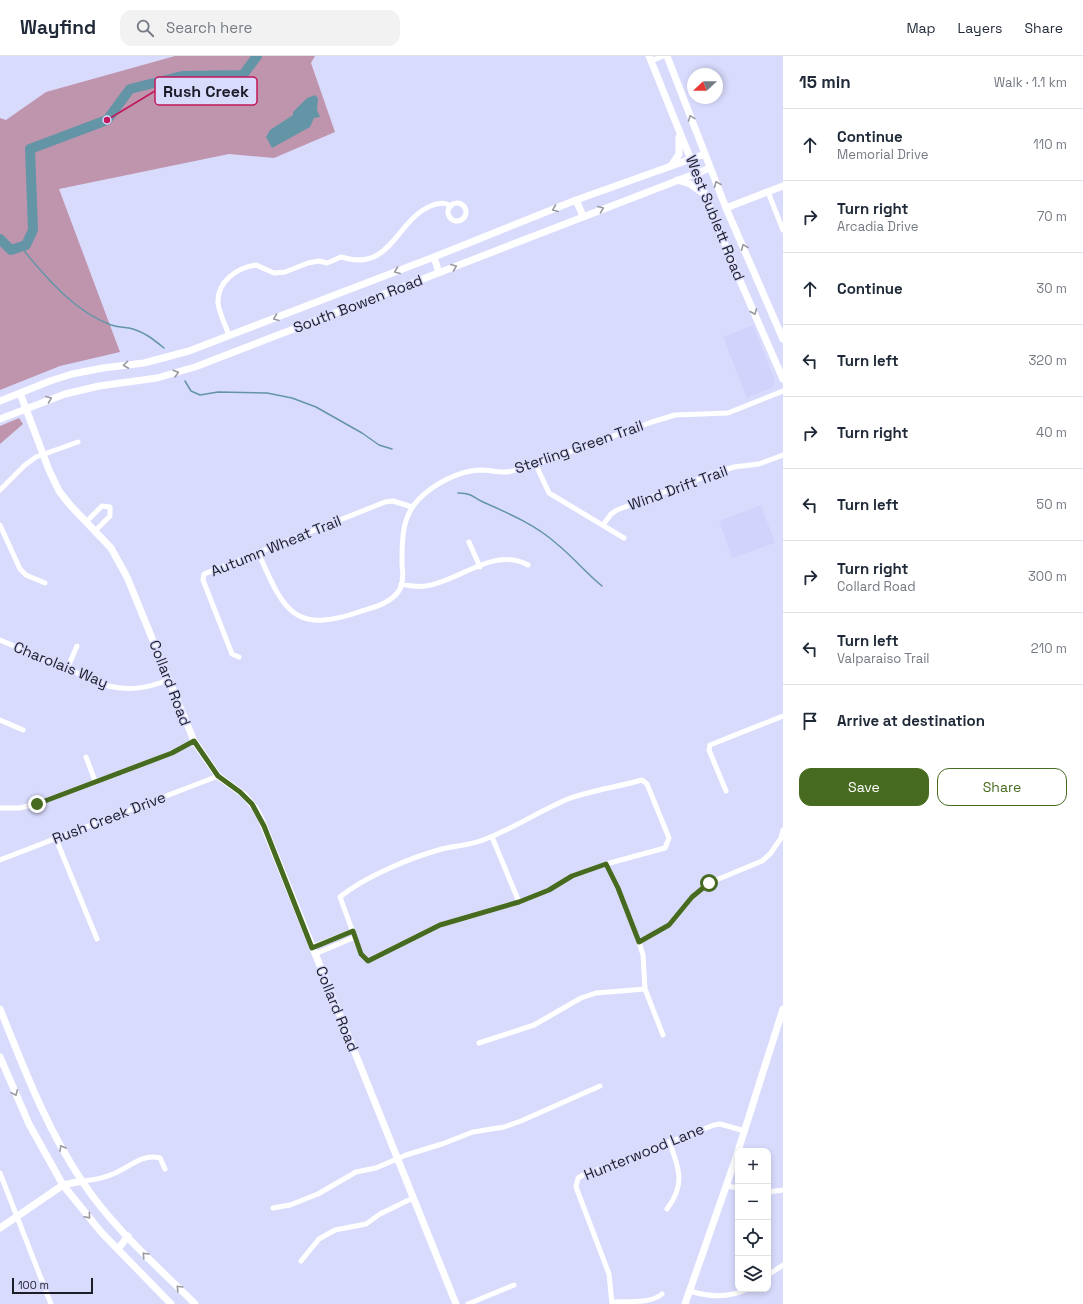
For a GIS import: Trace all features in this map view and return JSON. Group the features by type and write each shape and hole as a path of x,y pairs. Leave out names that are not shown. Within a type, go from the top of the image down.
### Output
{"main road":[{"name":"West Sublett Road","path":"667,56 726,208 783,339"},
{"name":"West Sublett Road","path":"650,59 783,379"},
{"path":"671,167 679,154 680,145 678,127"},
{"name":"South Bowen Road","path":"0,401 55,379 80,372 168,358 434,257 576,200 705,154"},
{"name":"South Bowen Road","path":"0,419 25,408 76,391 146,380 182,371 710,168"},
{"path":"677,180 693,186 706,196"},
{"path":"726,208 783,186"},
{"path":"576,200 582,216"},
{"path":"434,257 439,273"},
{"name":"Collard Road","path":"20,393 43,455 59,491 111,548 127,576 194,741 218,776 240,792 255,808 264,826 456,1304"},
{"path":"0,1009 53,1132 82,1182 99,1204 128,1236 195,1304"},
{"path":"739,1148 783,1009"},
{"path":"0,1057 29,1124 63,1185 96,1226 171,1304"},
{"path":"685,1304 735,1161"},
{"path":"0,1228 63,1185 82,1182"},
{"path":"118,1248 128,1236"}],"street":[{"path":"650,59 663,56"},
{"path":"768,192 783,230"},
{"path":"229,336 218,304 220,291 225,281 235,271 256,265 274,273 279,273 308,262 319,261 327,263 341,257 351,260 366,260 380,254 390,246 412,220 426,208 440,203 445,203 451,206"},
{"name":"Sterling Green Trail","path":"401,584 403,534 412,507 436,485 463,473 480,470 506,472 536,465 675,415 728,413 783,391"},
{"path":"0,490 25,465 43,455 78,442"},
{"name":"Wind Drift Trail","path":"603,525 616,510 715,473 758,464 783,455"},
{"path":"536,465 549,493 624,538"},
{"name":"Autumn Wheat Trail","path":"239,657 232,654 202,580 204,574 385,502 393,501 412,507"},
{"path":"86,522 102,506 110,507 110,516 95,531"},
{"path":"0,525 20,569 26,575 45,583"},
{"path":"469,542 480,567"},
{"path":"258,552 270,580 282,601 298,615 310,620 326,621 338,619 379,606 396,595 401,584 425,586 438,583 497,560 509,558 520,560 528,565"},
{"name":"Charolais Way","path":"0,640 100,684 121,689 146,687 168,680"},
{"path":"67,669 77,646"},
{"path":"726,791 709,750 710,745 783,716"},
{"path":"0,720 23,730"},
{"path":"0,808 32,806 94,781 172,753 194,741"},
{"path":"86,757 94,781"},
{"name":"Rush Creek Drive","path":"0,860 218,776"},
{"path":"642,780 646,784 669,838 665,848 606,864 572,876 549,890 519,902 440,925 368,961 361,954 340,896 348,890 396,865 441,849 481,841 492,837 539,812 570,799 642,780"},
{"path":"639,942 669,925 692,897 709,883 762,861 770,854 781,838 783,830"},
{"path":"492,837 519,902"},
{"path":"56,839 97,939"},
{"path":"606,864 618,888 639,942 643,955 646,989 663,1035"},
{"path":"313,951 354,934"},
{"path":"479,1043 534,1025 581,998 596,993 646,989"},
{"path":"273,1208 301,1201 318,1194 348,1175 376,1168 473,1132 522,1121 600,1086"},
{"name":"Hunterwood Lane","path":"612,1303 608,1274 576,1187 576,1181 583,1175 714,1125 720,1124 745,1131"},
{"path":"667,1209 674,1200 680,1178 678,1163 669,1141"},
{"path":"82,1182 113,1175 146,1157 152,1156 160,1158 165,1169"},
{"path":"0,1173 51,1304"},
{"path":"727,1186 735,1187"},
{"path":"771,1192 783,1190"},
{"path":"301,1260 318,1239 335,1230 366,1224 386,1210 413,1198"},
{"path":"771,1273 783,1265"},
{"path":"468,1304 514,1286"},
{"path":"690,1291 707,1296 738,1292"},
{"path":"612,1303 646,1300 660,1297 662,1294"}],"shaded area":[{"path":"175,56 315,56 311,63 335,132 274,158 229,154 59,189 120,352 60,366 0,390 0,118 6,120 46,92"},
{"path":"315,95 318,98 317,110 320,117 314,118 310,127 272,148 266,137 270,130 293,115 293,112 307,98"},
{"path":"753,325 775,381 773,387 747,398 723,337"},
{"path":"19,418 23,424 0,444 0,426"},
{"path":"761,505 775,543 732,558 719,521"}],"waterway":[{"path":"0,239 11,250 26,245 33,230 30,149 107,120 130,89 182,76 243,75 257,56"},
{"path":"26,245 25,252 44,274 75,304 86,312 111,325 134,329 143,333 164,348"},
{"path":"185,381 191,391 200,395 218,392 267,393 292,398 316,407 362,433 379,445 392,449"},
{"path":"458,493 472,496 522,520 540,531 563,549 602,586"}],"place":[{"name":"Rush Creek","path":"107,120"}],"route":[{"path":"37,804 94,781 172,753 194,741 218,776 248,798 255,808 264,826 312,948 353,931 361,954 368,961 440,925 519,902 549,890 572,876 606,864 618,888 639,942 669,925 678,916 692,897 709,883"}]}
